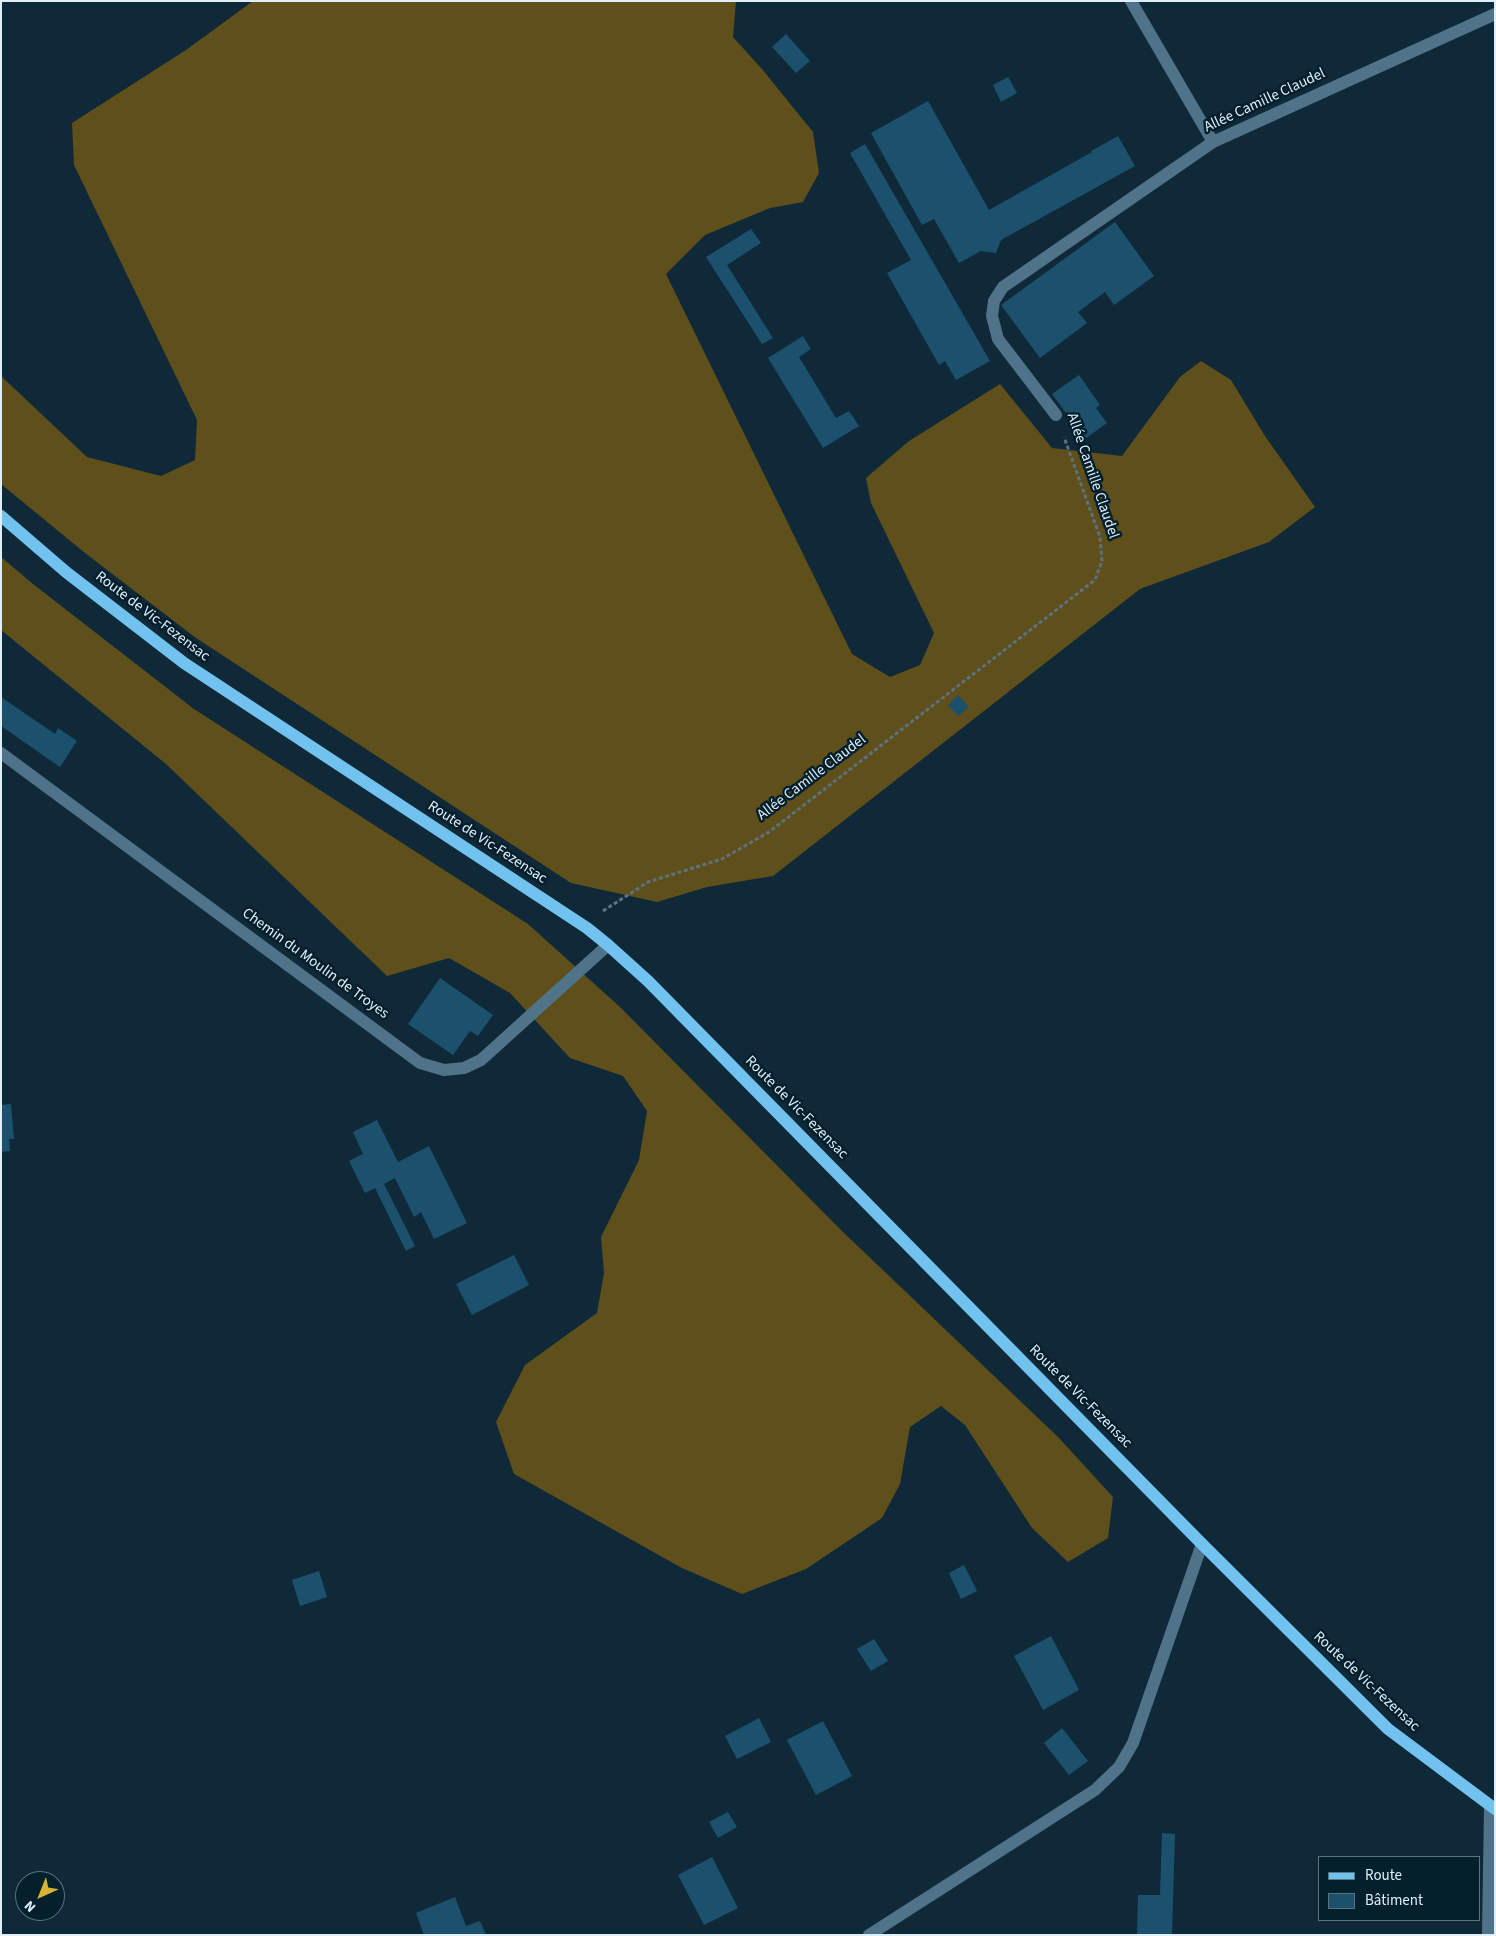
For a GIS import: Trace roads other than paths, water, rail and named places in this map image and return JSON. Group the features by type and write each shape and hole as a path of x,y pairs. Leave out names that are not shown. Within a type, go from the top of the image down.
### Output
{"main road":[{"name":"Route de Vic-Fezensac","path":"1,516 66,572 184,663 587,928 608,945 648,981 1202,1544 1388,1729 1492,1808"}],"street":[{"path":"1131,1 1213,142"},
{"name":"Allée Camille Claudel","path":"1056,415 998,339 992,316 994,301 1003,288 1213,142 1495,14"},
{"name":"Chemin du Moulin de Troyes","path":"1,753 420,1062 444,1070 464,1068 481,1060 608,945"},
{"path":"868,1935 1095,1790 1119,1767 1133,1743 1202,1544"},
{"path":"1488,1935 1492,1808"}]}
